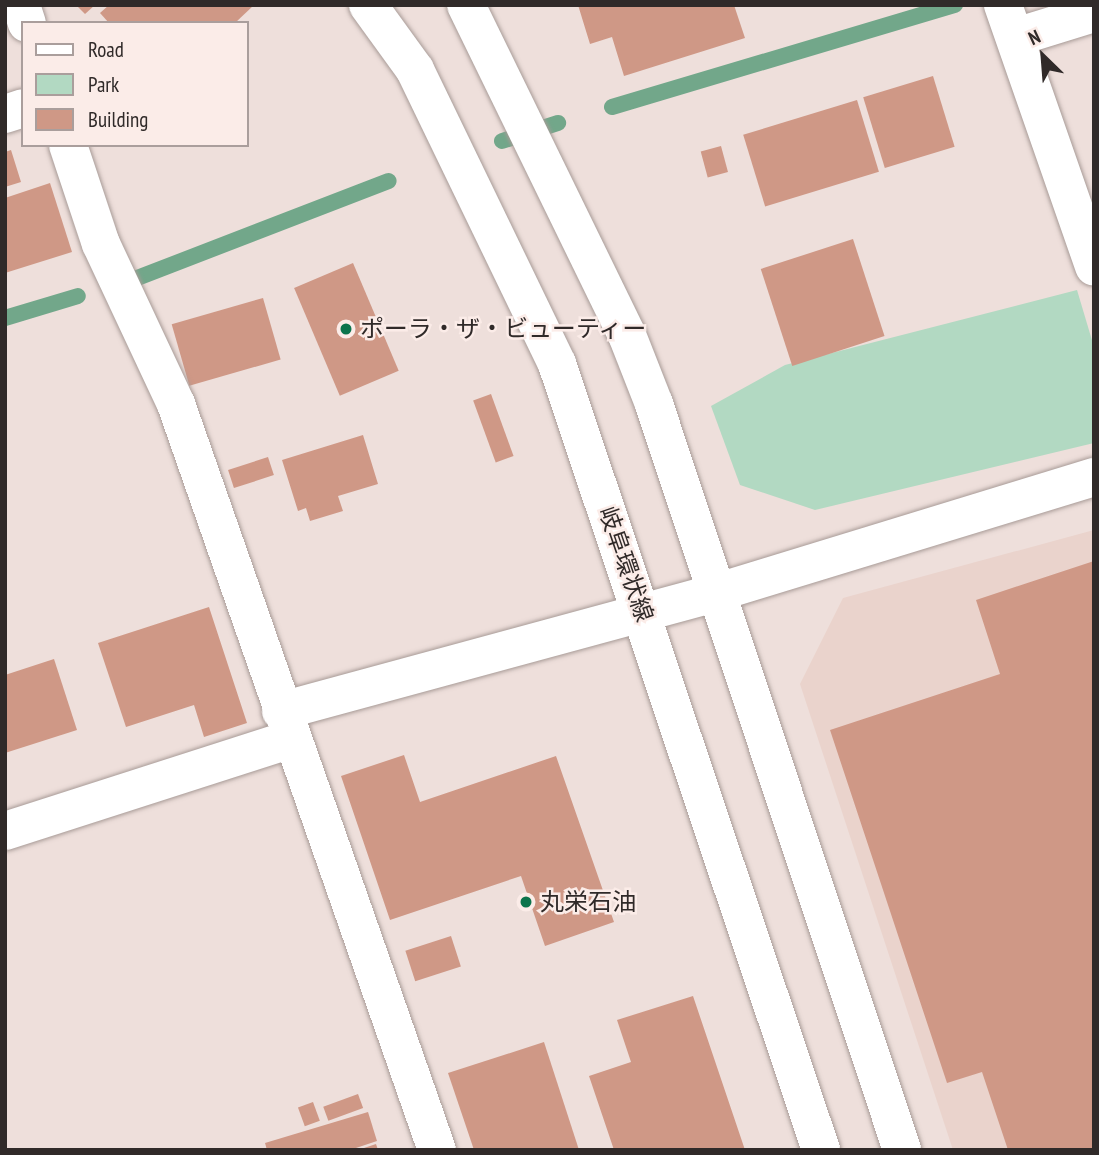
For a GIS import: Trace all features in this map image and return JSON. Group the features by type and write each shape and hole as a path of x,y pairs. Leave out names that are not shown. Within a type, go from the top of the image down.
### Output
{"street":[{"name":"岐阜環状線","path":"369,5 415,70 557,364 821,1150"},
{"path":"466,5 627,335 718,592 902,1150"},
{"path":"1094,13 1010,21 1094,267"},
{"path":"69,147 101,244 176,404 286,725 437,1150"},
{"path":"5,831 286,725 642,611 718,592 1094,477"}],"shaded area":[{"path":"1094,530 1094,1150 953,1150 800,684 843,598"}],"green space":[{"path":"1077,290 1094,347 1094,443 815,510 740,485 711,406 785,365"}],"building":[{"path":"76,5 95,5 85,14"},
{"path":"109,5 254,5 237,21 107,21 100,13"},
{"path":"578,5 734,5 745,38 624,76 612,37 590,44"},
{"path":"933,76 955,147 885,168 863,97"},
{"path":"857,100 879,172 765,207 743,135"},
{"path":"721,146 728,172 708,178 701,151"},
{"path":"11,150 21,182 5,187 5,152"},
{"path":"50,183 72,252 5,273 5,198"},
{"path":"853,239 885,336 792,366 761,269"},
{"name":"ポーラ・ザ・ビューティー","path":"353,263 399,371 340,396 294,288"},
{"path":"263,298 281,360 189,386 172,324"},
{"path":"491,394 514,456 496,463 473,400"},
{"path":"363,435 378,484 338,496 343,511 310,521 306,508 298,511 282,460"},
{"path":"268,457 274,475 234,488 228,470"},
{"path":"1094,561 1094,1150 1008,1150 982,1072 947,1083 830,730 1000,674 976,600"},
{"path":"209,607 247,723 204,737 194,705 126,727 98,643"},
{"path":"54,659 77,730 5,753 5,675"},
{"path":"404,755 420,802 556,756 614,922 545,946 521,876 390,920 341,776"},
{"path":"451,936 461,966 415,981 405,951"},
{"path":"693,996 745,1150 614,1150 589,1076 631,1062 617,1020"},
{"path":"544,1042 579,1150 474,1150 448,1073"},
{"path":"358,1094 363,1108 328,1121 323,1107"},
{"path":"313,1102 320,1121 305,1126 298,1107"},
{"path":"368,1112 377,1141 350,1150 267,1150 265,1143"},
{"path":"376,1144 378,1150 361,1150 361,1149"}],"waterway":[{"path":"612,107 955,5"},
{"path":"502,141 558,123"},
{"path":"132,280 389,181"},
{"path":"5,318 78,296"}],"place":[{"name":"ポーラ・ザ・ビューティー","path":"346,329"},
{"name":"丸栄石油","path":"526,902"}]}
